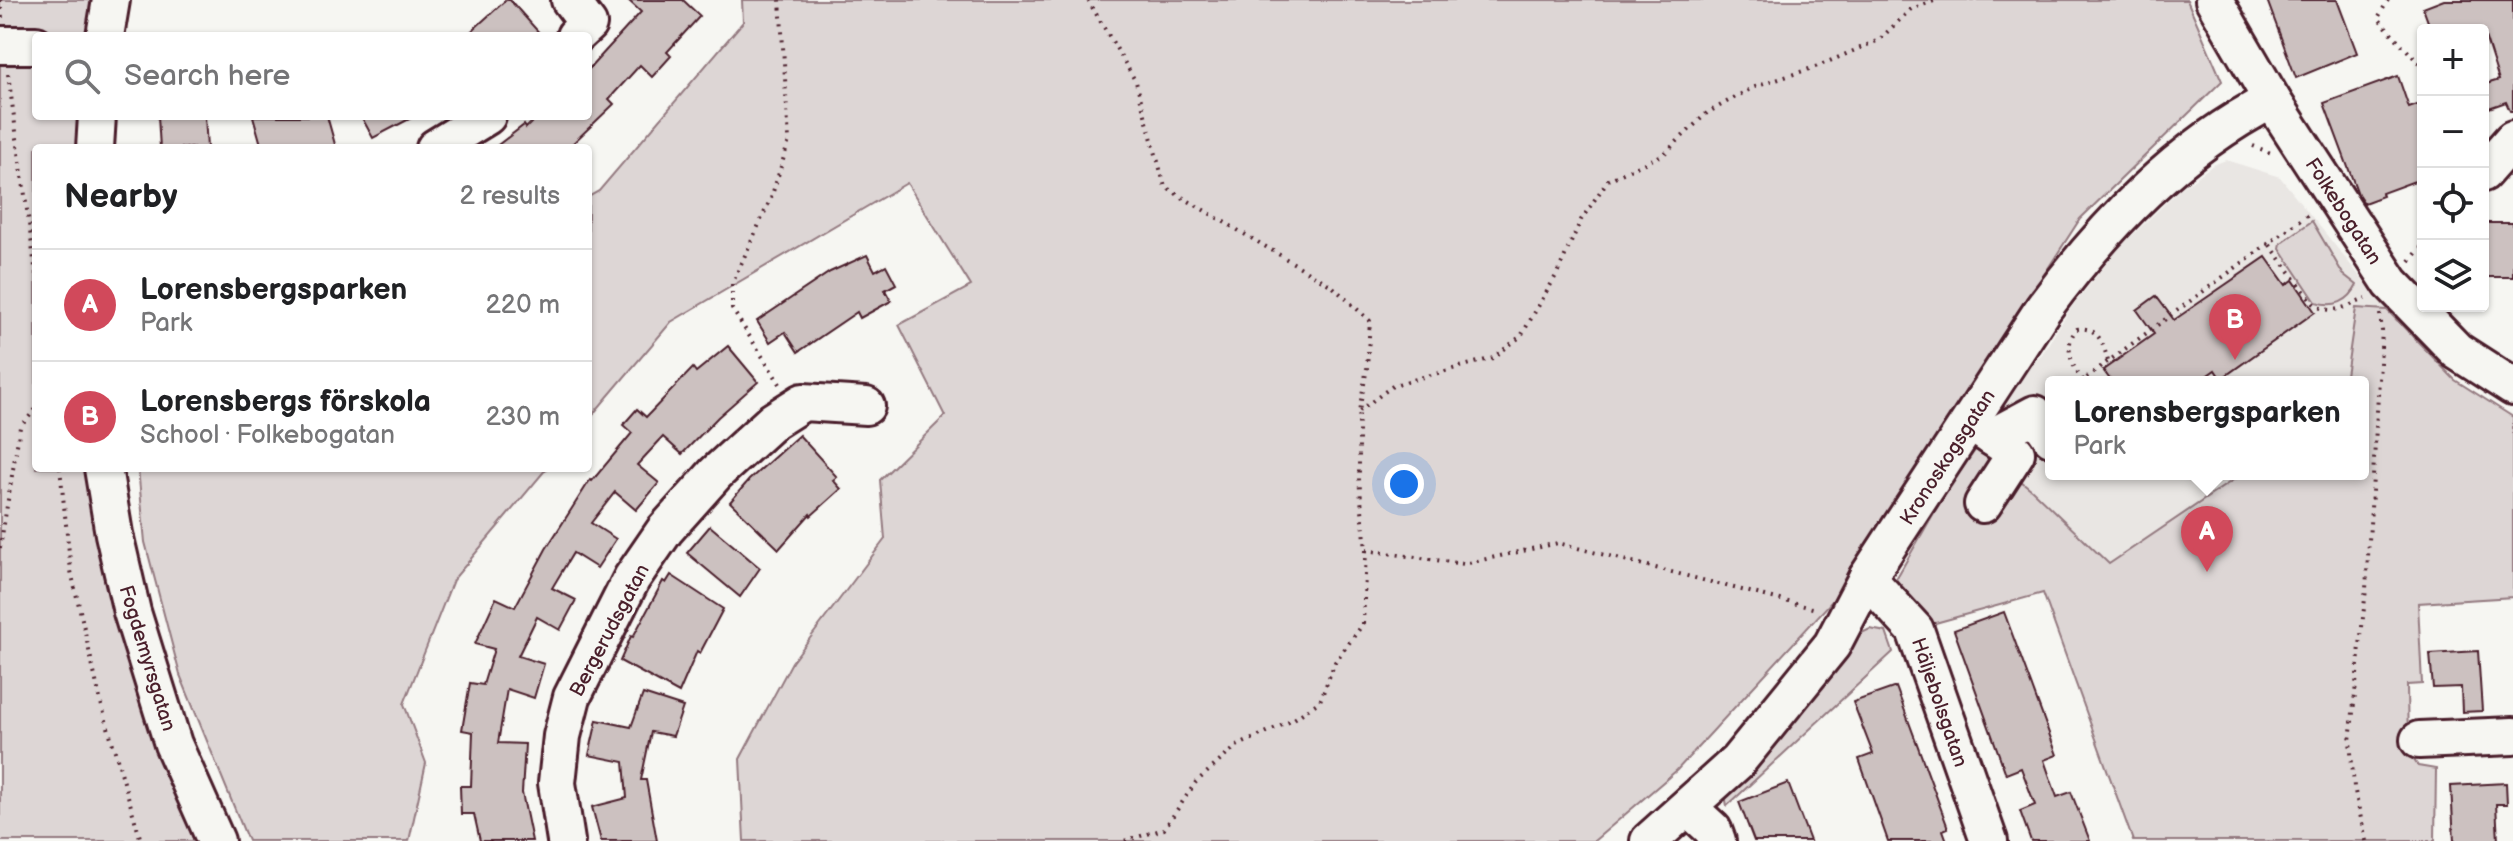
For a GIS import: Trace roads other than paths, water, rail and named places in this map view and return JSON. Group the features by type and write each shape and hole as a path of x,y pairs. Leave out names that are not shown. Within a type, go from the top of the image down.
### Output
{"street":[{"path":"106,32 111,0"},
{"name":"Folkebogatan","path":"2214,0 2386,289 2457,351 2513,387"},
{"name":"Kronoskogsgatan","path":"1649,841 1689,808 1746,750 1832,645 1867,578 1981,430 2043,309 2073,269 2154,181 2197,145 2272,100"},
{"path":"95,144 97,120"},
{"path":"442,144 480,120"},
{"path":"2487,168 2513,139"},
{"name":"Bergerudsgatan","path":"566,841 557,783 562,736 572,697 632,578 665,530 716,473 773,421 803,402 866,406"},
{"path":"1981,430 2035,414 2045,428"},
{"path":"1981,430 2016,453 1983,504"},
{"name":"Fogdemyrsgatan","path":"104,472 132,612 173,744 216,841"},
{"name":"Häljebolsgatan","path":"1867,578 1915,630 1989,841"},
{"path":"2419,740 2513,736"},
{"path":"1689,808 1713,830 1717,841"}],"place":[{"name":"Lorensbergs förskola","path":"2235,360"},
{"name":"Lorensbergsparken","path":"2207,572"}]}
